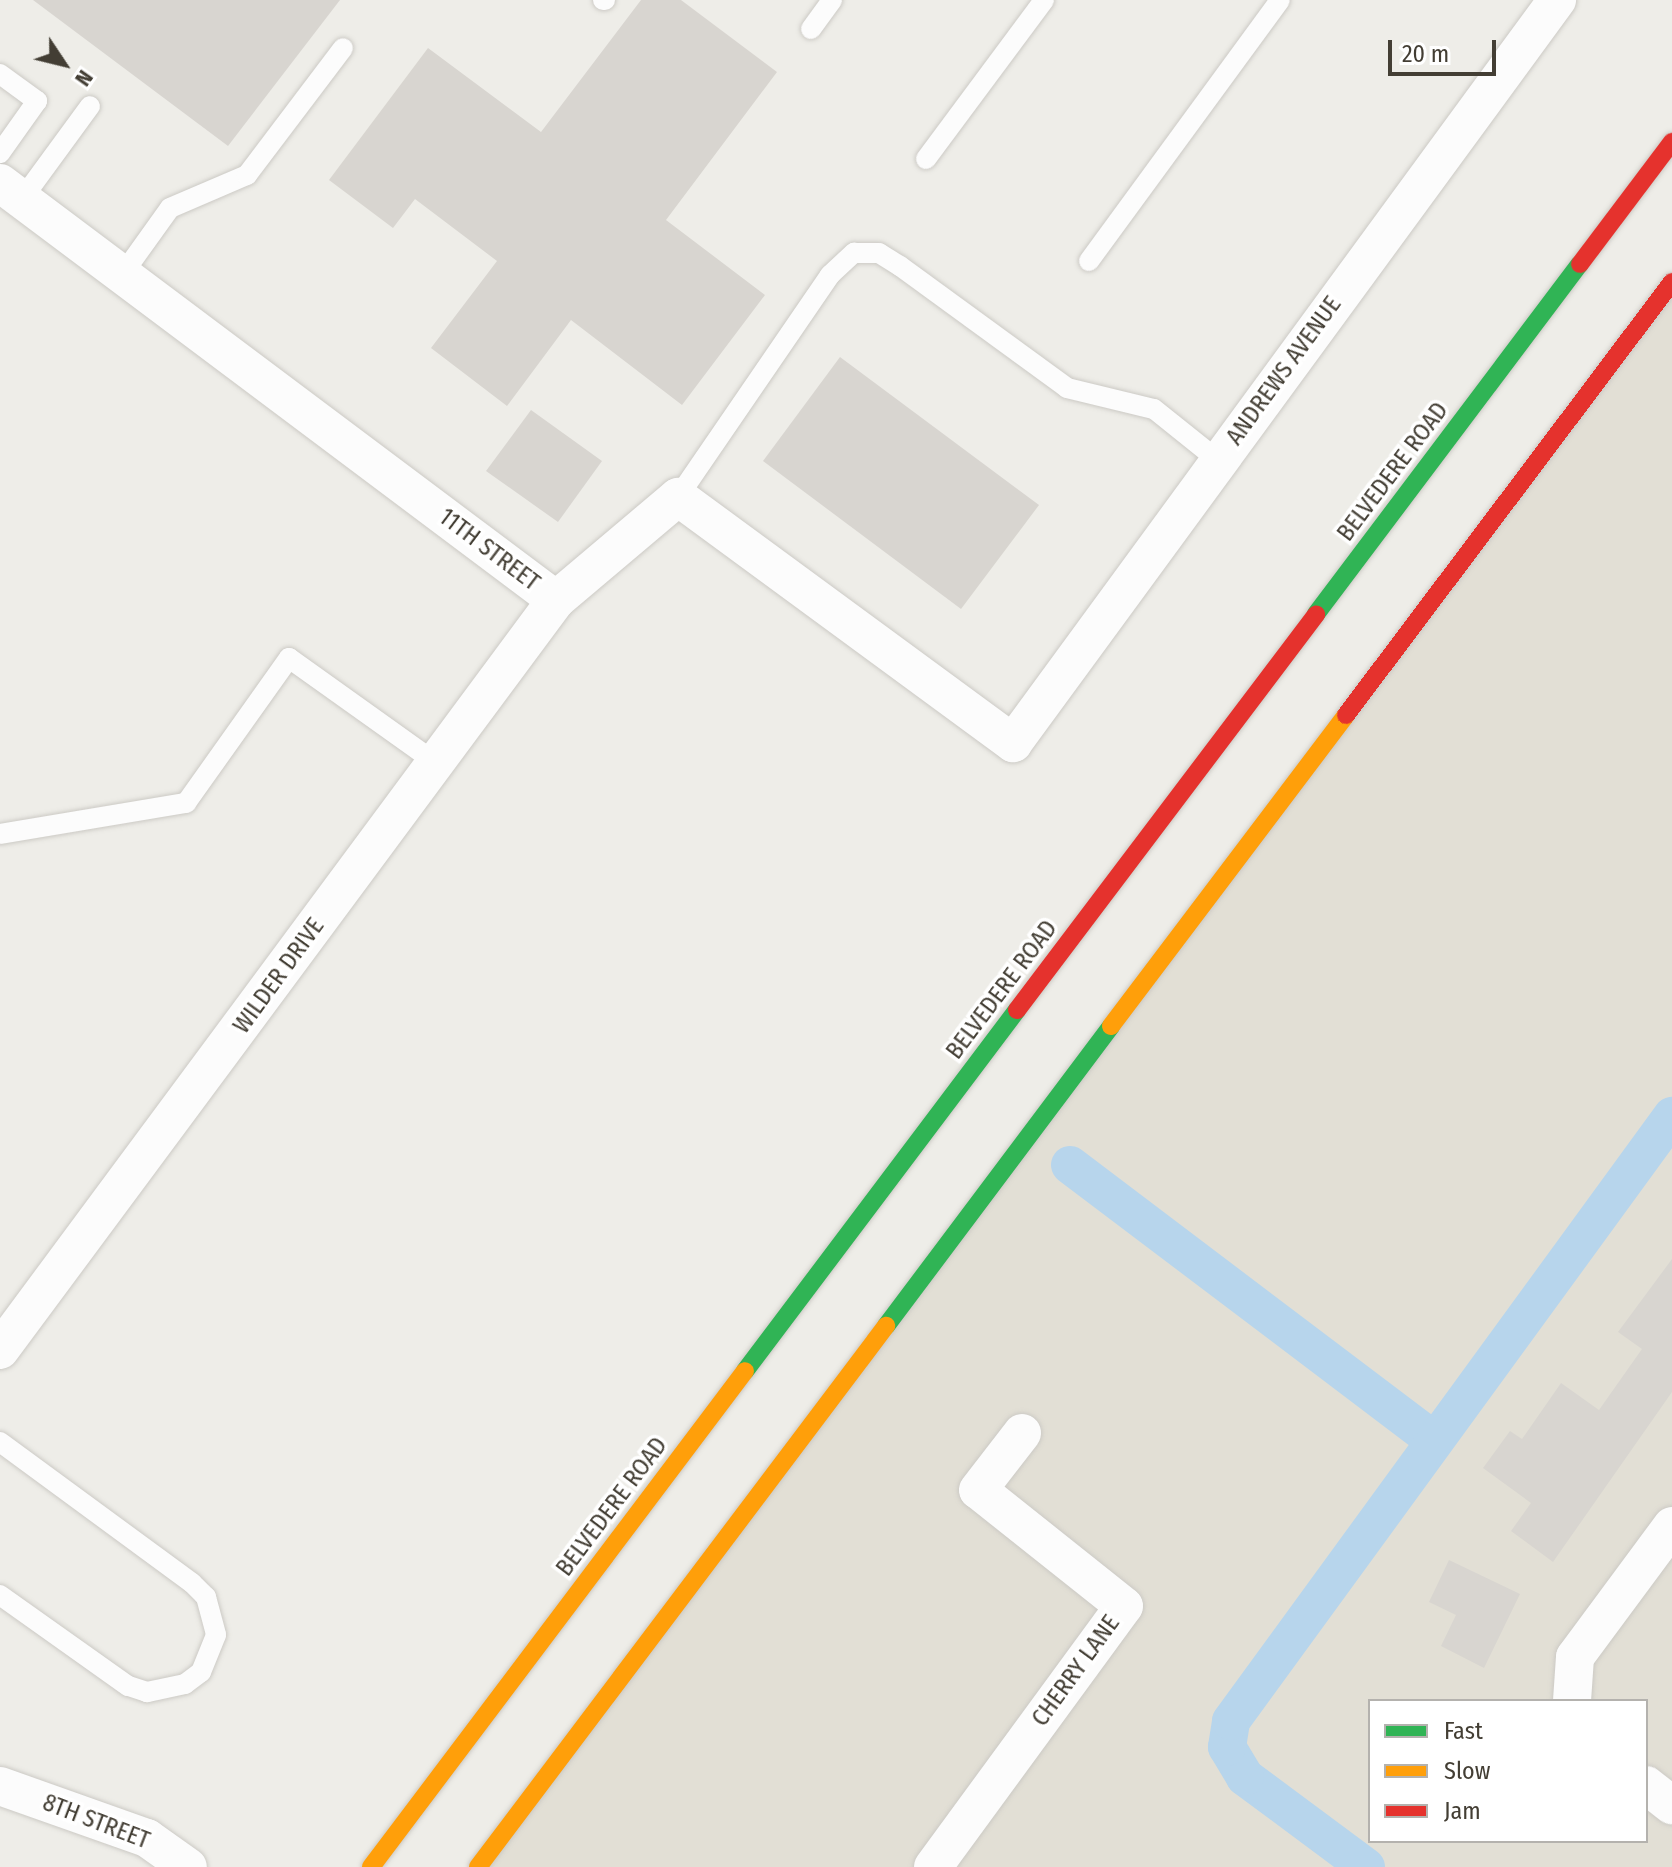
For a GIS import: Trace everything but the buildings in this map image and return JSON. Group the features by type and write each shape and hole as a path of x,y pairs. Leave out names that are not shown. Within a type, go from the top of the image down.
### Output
{"main road":[{"name":"BELVEDERE ROAD","path":"371,1867 1672,142"},
{"path":"478,1867 1672,282"}],"street":[{"name":"ANDREWS AVENUE","path":"678,497 1013,743 1557,0"},
{"name":"11TH STREET","path":"11,191 556,600 678,497"},
{"name":"WILDER DRIVE","path":"0,1350 556,600"},
{"name":"CHERRY LANE","path":"933,1867 1124,1606 978,1490 1022,1433"},
{"path":"1572,1699 1575,1657 1672,1526"},
{"path":"1648,1787 1672,1805"},
{"name":"8TH STREET","path":"5,1795 147,1838 188,1867"}],"lane":[{"path":"811,29 832,0"},
{"path":"926,159 1044,0"},
{"path":"1089,261 1280,0"},
{"path":"122,275 170,208 247,175 343,48"},
{"path":"0,74 37,101 0,153"},
{"path":"11,191 90,106"},
{"path":"678,497 830,275 854,253 879,253 900,266 1067,388 1154,409 1219,461"},
{"path":"0,834 186,803 289,658 436,763"},
{"path":"0,1442 192,1583 206,1597 216,1635 201,1672 185,1684 147,1692 128,1686 0,1595"}],"shaded area":[{"path":"1672,282 1672,1867 478,1867"}],"waterway":[{"path":"1366,1867 1245,1777 1227,1747 1231,1721 1672,1116"},
{"path":"1070,1165 1431,1438"}],"traffic: fast":[{"path":"1316,614 1580,264"},
{"path":"745,1371 1017,1010"},
{"path":"886,1326 1111,1026"}],"traffic: slow":[{"path":"1111,1026 1346,715"},
{"path":"478,1867 886,1326"},
{"path":"371,1867 745,1371"}],"traffic: jam":[{"path":"1580,264 1672,142"},
{"path":"1346,715 1672,282"},
{"path":"1017,1010 1316,614"}]}
